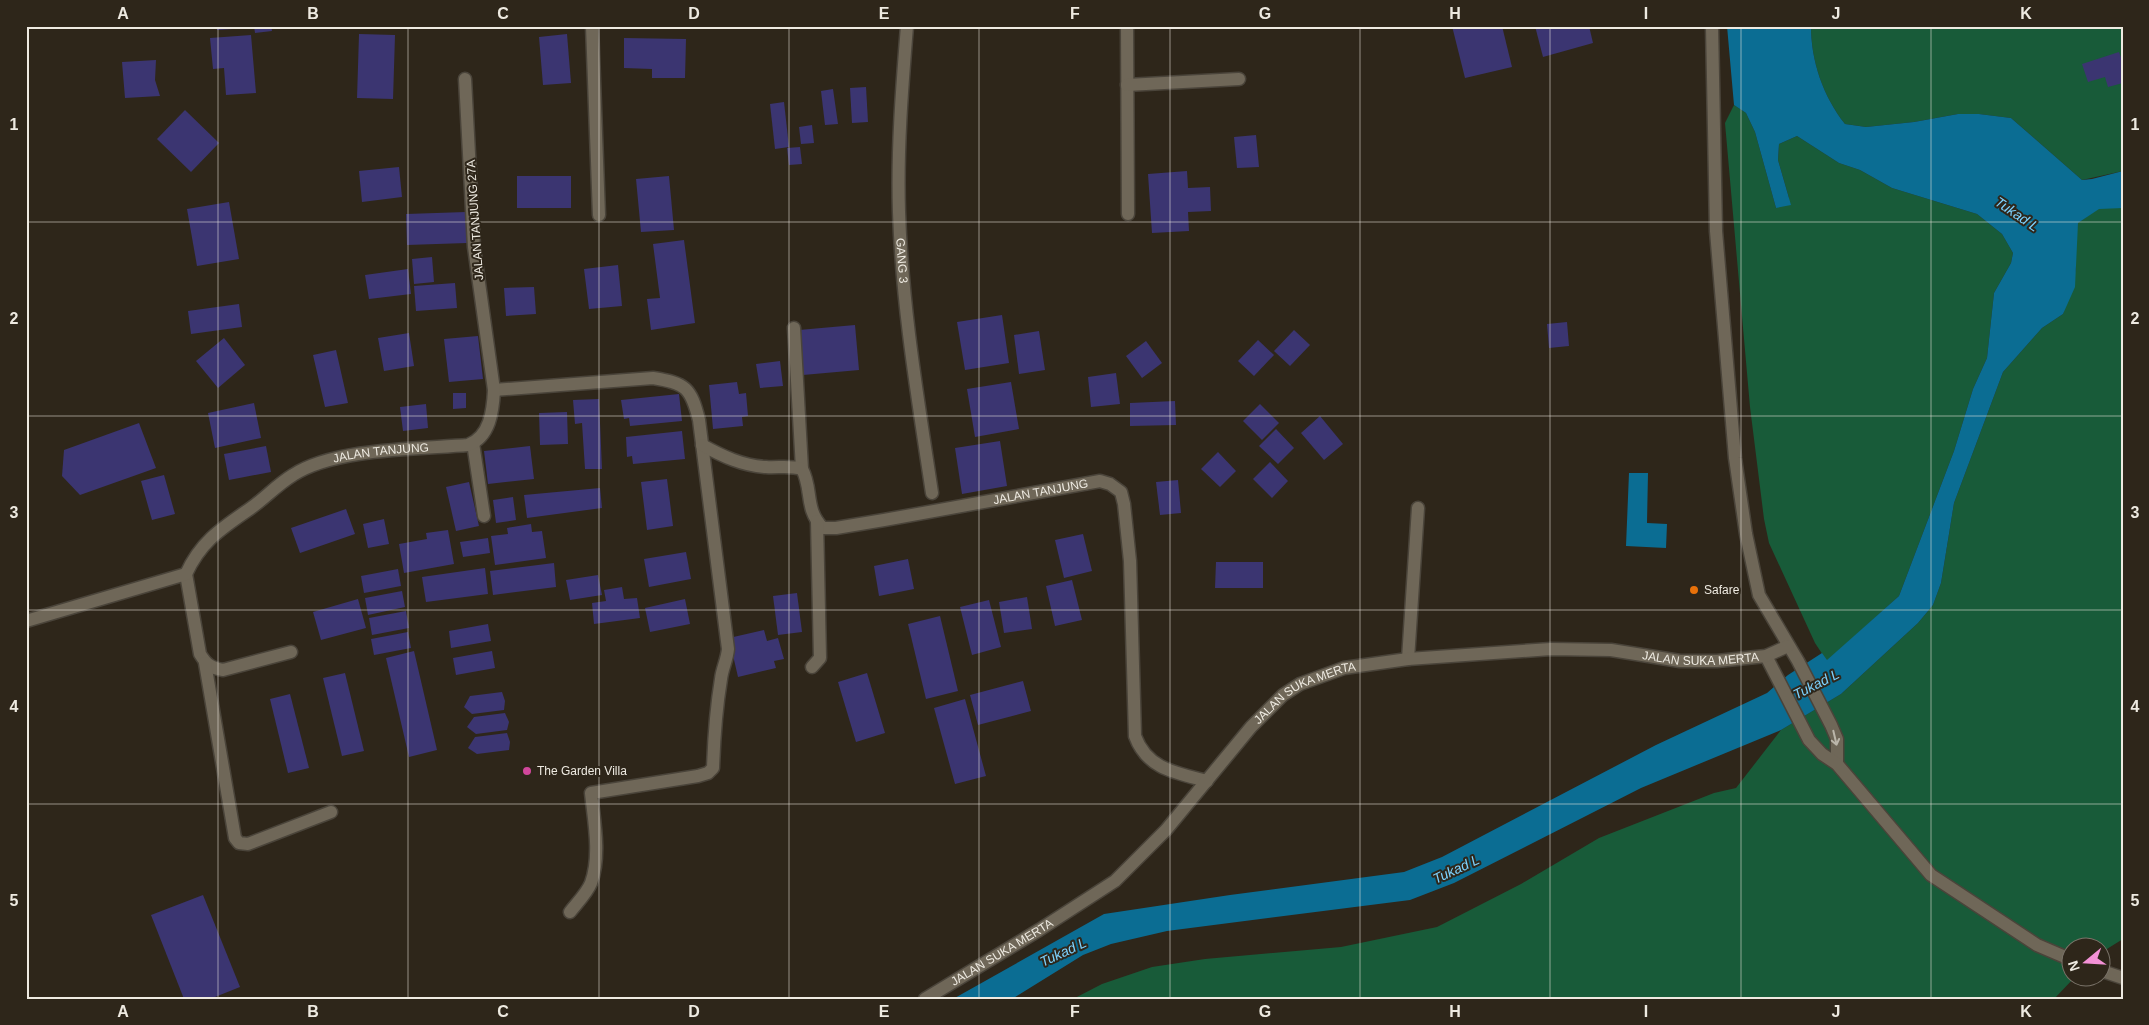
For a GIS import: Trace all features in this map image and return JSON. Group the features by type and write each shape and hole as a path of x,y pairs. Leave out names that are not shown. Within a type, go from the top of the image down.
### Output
{"street":[{"path":"592,26 599,215"},
{"name":"GANG 3","path":"907,26 900,111 899,212 908,326 932,494"},
{"path":"1127,26 1128,214"},
{"path":"1712,26 1716,232 1735,458 1746,534 1759,595 1798,661 1825,713 1837,739 1837,764"},
{"name":"JALAN TANJUNG 27A","path":"466,79 474,247 494,390"},
{"path":"1127,84 1239,79"},
{"path":"794,328 802,469 806,476 811,511 816,521 820,658 812,667"},
{"path":"484,516 473,443 480,439 489,423 494,404 494,390 653,378 675,381 687,389 695,404 702,445 728,649 726,664 721,676 716,709 713,768 708,773 590,793 595,827 594,870 590,884 570,912"},
{"name":"JALAN TANJUNG","path":"186,574 195,555 212,536 268,496 293,475 309,467 318,463 376,451 473,443"},
{"path":"702,445 726,457 751,465 766,467 792,466 802,469"},
{"name":"JALAN TANJUNG","path":"816,521 823,528 836,528 1100,481 1110,484 1121,492 1128,527 1135,736 1140,749 1150,761 1175,773 1207,782"},
{"path":"1408,659 1418,508"},
{"path":"26,621 186,574 200,654 205,662 213,668 223,670 291,652"},
{"name":"JALAN SUKA MERTA","path":"925,999 1039,930 1115,881 1166,830 1251,726 1283,695 1300,684 1344,668 1408,659 1551,649 1611,650 1680,661 1716,662 1766,656 1788,646"},
{"path":"1766,656 1808,740 1822,754 1837,764 1931,875 2038,945 2062,956"},
{"path":"205,662 235,838 239,843 248,844 331,812"}],"green space":[{"path":"1811,26 2123,26 2123,171 2082,180 2011,118 1979,114 1958,114 1914,122 1866,127 1845,124 1830,102 1820,78 1813,52"},
{"path":"1734,105 1746,113 1755,132 1776,208 1789,198 1778,160 1779,144 1797,136 1839,163 1860,170 1892,188 1977,214 2002,234 2013,253 2011,263 1994,293 1987,358 1973,389 1954,451 1899,596 1827,661 1815,643 1769,543 1764,519 1750,407 1725,123"},
{"path":"2099,208 2123,208 2123,939 2112,946 2112,938 2062,938 2062,988 2064,988 2054,999 1073,999 1102,984 1152,967 1205,959 1341,947 1437,927 1521,884 1599,838 1714,793 1736,788 1781,730 1841,694 1918,623 1933,605 1941,583 1954,503 2003,372 2042,328 2063,314 2076,269 2075,240 2078,223"}],"water":[{"name":"Tukad L","path":"1727,26 1811,26 1813,52 1820,78 1830,102 1845,124 1866,127 1914,122 1958,114 1979,114 2011,118 2082,180 2123,171 2123,208 2099,209 2078,223 2075,287 2063,314 2042,328 2003,372 1954,503 1941,583 1933,605 1918,623 1841,694 1781,730 1641,788 1454,883 1410,900 1167,931 1111,944 1083,955 1012,999 953,999 1104,914 1404,872 1442,857 1656,745 1767,693 1788,675 1822,653 1827,660 1899,596 1954,451 1973,389 1987,358 1994,293 2011,263 2013,253 2002,234 1977,214 1892,188 1860,170 1839,163 1797,136 1779,144 1778,160 1791,205 1776,208 1755,132 1746,113 1734,105"},
{"path":"1629,473 1648,473 1647,523 1667,524 1666,548 1626,546"}],"building":[{"path":"217,26 249,26 249,28 217,30"},
{"path":"254,26 271,26 272,31 255,33"},
{"path":"1452,26 1502,26 1512,67 1465,78"},
{"path":"1535,26 1589,26 1593,43 1543,57"},
{"path":"359,34 395,35 393,99 357,98"},
{"path":"567,34 571,83 543,85 539,37"},
{"path":"251,35 256,93 226,95 224,68 213,69 210,38"},
{"path":"624,38 686,39 685,78 652,78 652,69 624,68"},
{"path":"2119,52 2123,63 2123,83 2108,87 2105,77 2088,82 2082,64"},
{"path":"156,60 155,80 160,96 125,98 122,62"},
{"path":"866,87 868,122 852,123 850,88"},
{"path":"833,89 838,124 825,125 821,91"},
{"path":"784,102 789,147 775,149 770,104"},
{"path":"185,110 219,143 191,172 157,139"},
{"path":"812,125 814,143 801,144 799,127"},
{"path":"1256,135 1259,167 1237,168 1234,137"},
{"path":"800,147 802,164 789,165 787,148"},
{"path":"399,167 402,197 362,202 359,171"},
{"path":"1187,171 1188,188 1210,187 1211,211 1188,212 1189,231 1152,233 1148,174"},
{"path":"517,176 571,176 571,208 517,208"},
{"path":"669,176 674,230 641,232 636,179"},
{"path":"229,202 239,259 197,266 187,209"},
{"path":"466,212 467,243 407,245 406,214"},
{"path":"684,240 695,323 651,330 647,299 660,298 653,244"},
{"path":"432,257 434,282 414,284 412,259"},
{"path":"618,265 622,306 589,309 584,269"},
{"path":"408,269 411,294 369,299 365,275"},
{"path":"455,283 457,308 416,311 414,286"},
{"path":"534,287 536,314 506,316 504,288"},
{"path":"239,304 242,327 191,334 188,311"},
{"path":"1002,315 1009,363 965,370 957,322"},
{"path":"1567,322 1569,346 1549,348 1547,324"},
{"path":"855,325 859,370 803,375 799,330"},
{"path":"1294,330 1310,345 1290,366 1274,351"},
{"path":"1039,331 1045,370 1019,374 1014,335"},
{"path":"409,333 414,366 384,371 378,338"},
{"path":"478,336 483,379 449,382 444,339"},
{"path":"224,338 245,365 218,388 196,361"},
{"path":"1258,340 1274,355 1254,376 1238,361"},
{"path":"1146,341 1162,363 1142,378 1126,356"},
{"path":"336,350 348,403 325,407 313,355"},
{"path":"780,361 783,386 760,388 756,364"},
{"path":"1116,373 1120,404 1091,407 1088,377"},
{"path":"737,382 739,394 746,393 748,416 742,417 743,426 713,429 709,385"},
{"path":"1011,382 1019,429 975,437 967,389"},
{"path":"453,393 466,393 466,408 453,409"},
{"path":"679,394 682,421 630,426 629,418 624,419 621,400"},
{"path":"599,399 602,469 585,469 582,423 575,424 573,400"},
{"path":"1175,401 1176,425 1130,426 1130,403"},
{"path":"254,403 261,438 215,448 208,413"},
{"path":"426,404 428,428 403,431 400,407"},
{"path":"1260,404 1279,423 1262,440 1243,421"},
{"path":"567,412 568,444 540,445 539,413"},
{"path":"1320,416 1343,444 1324,460 1301,433"},
{"path":"139,423 156,468 80,495 62,476 64,450"},
{"path":"1276,429 1294,448 1278,464 1259,446"},
{"path":"682,431 685,459 633,464 632,456 627,457 626,437"},
{"path":"1000,441 1007,486 962,494 955,448"},
{"path":"266,446 271,472 229,480 224,454"},
{"path":"530,446 534,479 488,484 484,451"},
{"path":"1218,452 1236,471 1220,487 1201,469"},
{"path":"1270,462 1288,481 1272,498 1253,479"},
{"path":"164,475 175,514 152,520 141,481"},
{"path":"667,479 673,526 647,530 641,482"},
{"path":"1178,480 1181,513 1160,515 1156,482"},
{"path":"469,482 479,526 456,531 446,487"},
{"path":"600,488 602,508 527,518 524,495"},
{"path":"513,497 516,520 496,523 493,500"},
{"path":"346,509 355,534 300,553 291,528"},
{"path":"384,519 389,544 368,548 363,524"},
{"path":"531,524 532,532 542,531 546,558 495,565 491,536 508,534 507,528"},
{"path":"448,530 454,564 404,573 399,544 427,539 426,533"},
{"path":"1083,534 1092,571 1064,578 1055,540"},
{"path":"488,538 490,553 463,557 460,542"},
{"path":"686,552 691,579 649,587 644,559"},
{"path":"908,559 914,589 879,596 874,566"},
{"path":"1216,562 1263,562 1263,588 1215,588"},
{"path":"554,563 556,587 493,595 490,571"},
{"path":"485,568 488,594 426,602 422,577"},
{"path":"398,569 401,586 364,593 361,576"},
{"path":"598,575 602,595 570,600 566,580"},
{"path":"1072,580 1082,620 1055,626 1046,586"},
{"path":"622,587 624,599 637,598 640,618 594,624 592,603 606,601 604,590"},
{"path":"402,591 405,607 368,615 365,598"},
{"path":"797,593 802,632 778,635 773,596"},
{"path":"1027,597 1032,629 1004,633 999,602"},
{"path":"358,599 366,628 321,640 313,612"},
{"path":"685,599 690,624 650,632 645,608"},
{"path":"989,600 1001,647 972,655 960,607"},
{"path":"406,611 409,628 372,635 369,618"},
{"path":"940,616 958,691 926,699 908,624"},
{"path":"488,624 491,641 451,648 449,631"},
{"path":"764,630 767,641 778,638 784,659 774,661 776,668 738,677 729,638"},
{"path":"408,632 411,648 374,655 371,639"},
{"path":"414,651 437,750 409,757 386,658"},
{"path":"492,651 495,668 456,675 453,658"},
{"path":"345,673 364,751 342,756 323,678"},
{"path":"867,673 885,733 856,742 838,682"},
{"path":"1023,681 1031,711 978,725 970,695"},
{"path":"502,692 505,701 504,710 472,714 464,707 470,696"},
{"path":"290,694 309,768 288,773 270,699"},
{"path":"965,699 986,776 955,784 934,708"},
{"path":"505,713 509,722 507,730 476,734 467,727 474,717"},
{"path":"507,733 510,742 509,750 477,754 468,748 475,737"},
{"path":"203,895 240,987 210,999 184,999 151,915"}],"place":[{"name":"Safare","path":"1694,590"},
{"name":"The Garden Villa","path":"527,771"}]}
